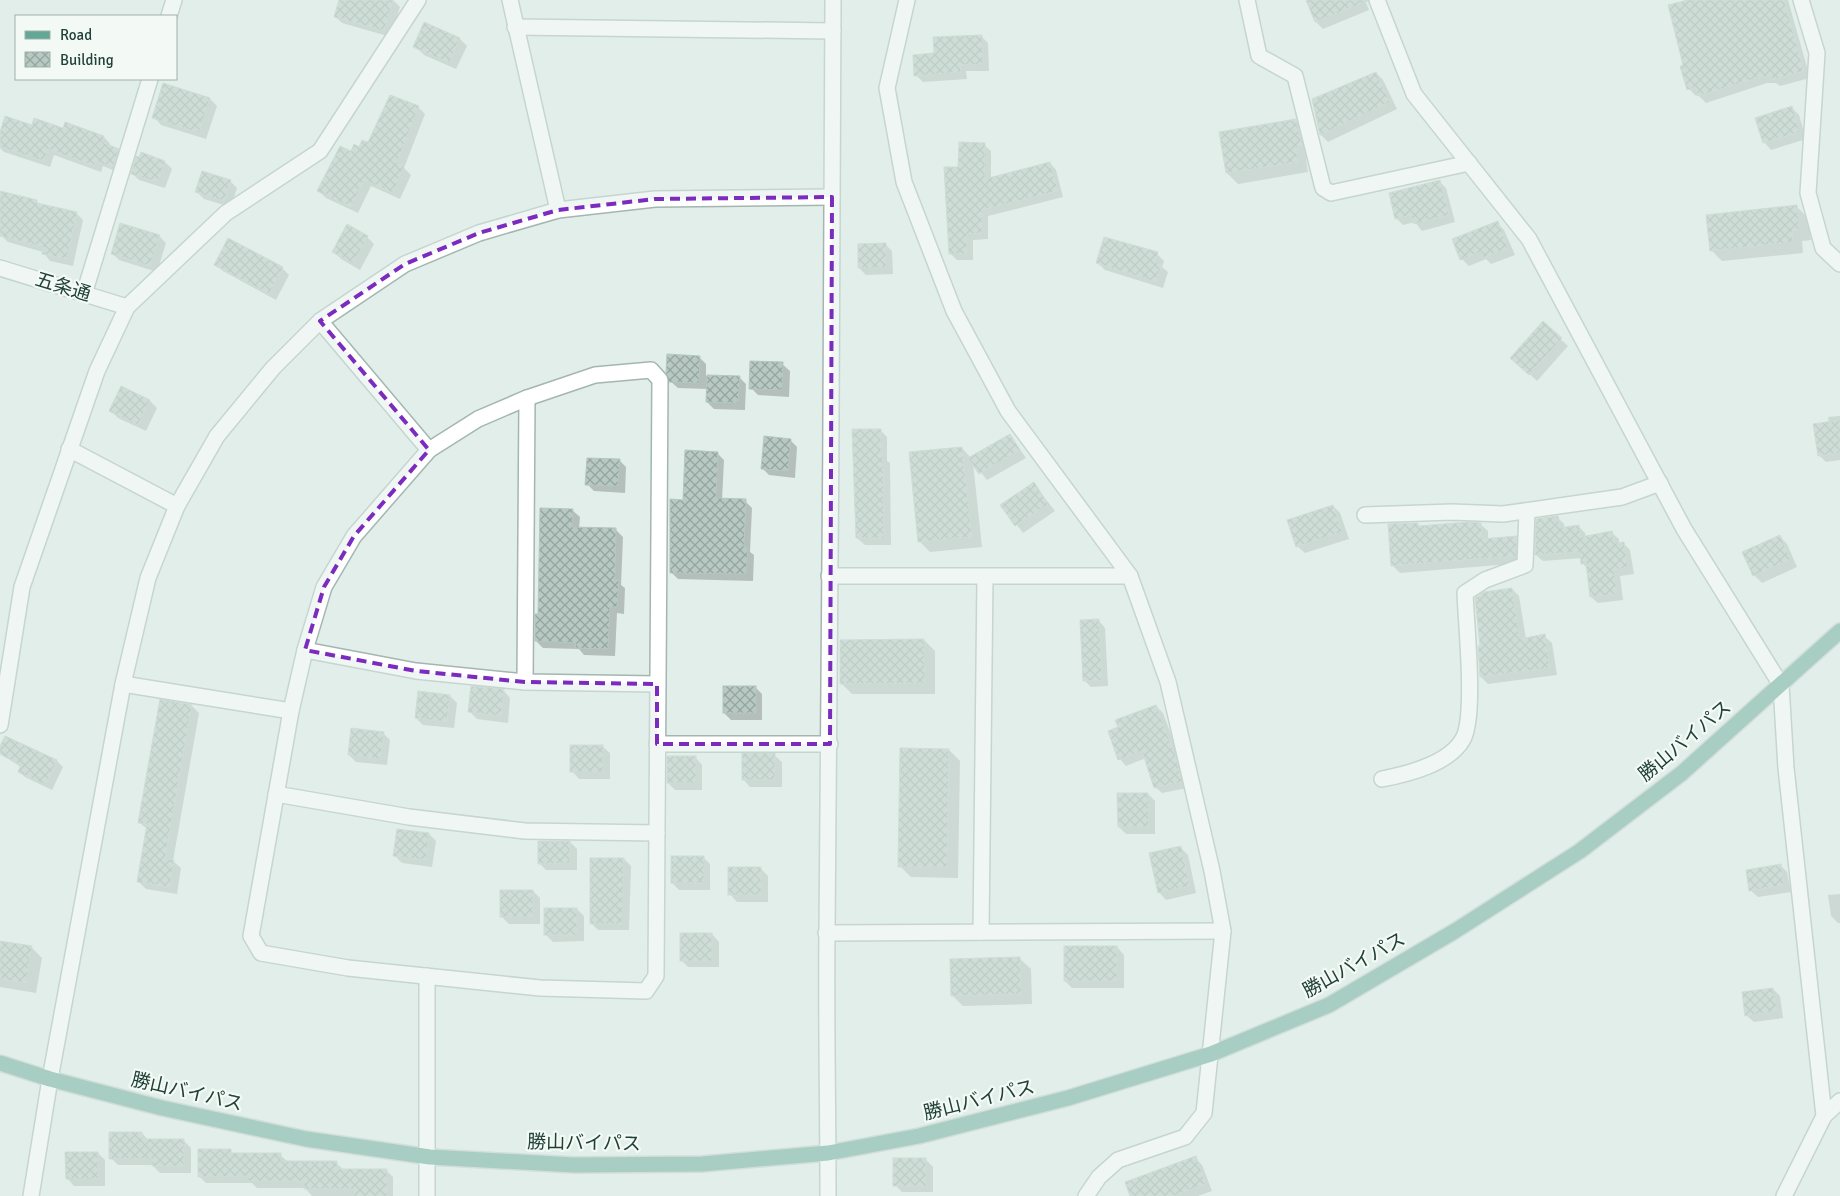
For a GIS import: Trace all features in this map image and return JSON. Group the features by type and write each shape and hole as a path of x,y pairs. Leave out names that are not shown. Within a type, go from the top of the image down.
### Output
{"main road":[{"name":"勝山バイパス","path":"0,1064 162,1108 306,1139 427,1157 574,1165 702,1164 828,1153 919,1136 1068,1098 1211,1054 1329,1005 1454,931 1580,851 1682,774 1840,632"}],"street":[{"path":"169,15 174,0"},
{"path":"0,725 3,676 22,587 96,371 127,307 226,213 320,151 418,0"},
{"path":"510,0 558,210"},
{"path":"828,1196 826,933 830,744 829,576 834,0"},
{"path":"907,0 888,88 904,182 954,311 1008,411 1130,576 1168,682 1212,871 1223,931 1204,1113 1185,1137 1118,1160 1099,1177 1086,1196"},
{"path":"1247,0 1258,56 1295,76 1323,188 1331,193 1469,163"},
{"path":"1377,0 1414,94 1529,239 1684,529 1781,685 1786,768 1824,1116"},
{"path":"1801,0 1816,53 1808,193 1823,248 1840,264"},
{"path":"515,27 833,32"},
{"path":"84,294 150,80"},
{"path":"31,1196 50,1079 123,684 148,578 178,506 217,436 272,368 320,321 405,264 480,233 558,210 654,199 832,197"},
{"name":"五条通","path":"0,268 127,307"},
{"path":"320,321 429,450"},
{"path":"651,370 660,380 656,976 646,991 540,988 348,968 261,954 251,936 291,711 305,650 324,587 354,536 429,450 478,420 527,398 596,376 651,370"},
{"path":"525,682 527,398"},
{"path":"69,449 178,506"},
{"path":"1365,515 1452,512 1503,514 1622,497 1660,483"},
{"path":"1382,779 1412,774 1443,759 1463,739 1468,716 1469,672 1465,593 1485,580 1524,566 1527,511"},
{"path":"829,576 1130,576"},
{"path":"981,932 985,577"},
{"path":"305,650 416,671 525,682 657,684"},
{"path":"123,684 291,711"},
{"path":"657,744 830,744"},
{"path":"276,794 408,817 525,831 657,834"},
{"path":"826,933 1223,931"},
{"path":"427,976 427,1196"},
{"path":"1784,1196 1824,1116 1840,1101"}],"highlighted area":[{"path":"832,197 830,744 657,744 657,684 525,682 416,671 305,650 324,587 354,536 429,450 320,321 405,264 479,233 558,210 655,199"}],"building":[{"path":"339,0 393,0 384,31 334,17"},
{"path":"1306,0 1368,0 1368,1 1315,22"},
{"path":"1688,0 1784,0 1804,71 1772,80 1771,76 1760,77 1698,96 1695,87 1687,90 1680,66 1683,65 1668,5"},
{"path":"424,22 460,38 449,63 413,47"},
{"path":"982,35 983,64 960,65 961,72 914,76 913,55 934,53 933,37"},
{"path":"1376,72 1390,102 1320,135 1312,99"},
{"path":"163,83 210,98 199,133 152,118"},
{"path":"390,95 419,106 397,163 404,166 393,193 364,180 351,207 317,191 340,146 351,151 354,144 359,147 362,140 368,142"},
{"path":"1792,106 1800,132 1763,143 1755,118"},
{"path":"5,116 32,125 34,118 63,128 65,122 104,136 102,142 119,149 113,168 96,161 94,166 48,149 44,161 0,147 0,132"},
{"path":"1296,119 1302,145 1296,148 1298,162 1226,173 1219,132"},
{"path":"959,142 985,143 985,179 1050,162 1058,191 982,210 982,233 967,234 967,254 949,254 944,167 958,167"},
{"path":"141,152 165,161 158,182 131,174 136,156 139,157"},
{"path":"202,171 231,180 224,201 195,192"},
{"path":"1440,180 1449,215 1414,224 1411,215 1395,219 1389,193"},
{"path":"0,191 37,200 37,203 77,212 67,259 42,254 43,247 0,236"},
{"path":"1797,205 1800,229 1792,231 1793,242 1710,251 1706,215"},
{"path":"1498,221 1508,248 1483,258 1481,252 1460,260 1452,239"},
{"path":"120,223 160,235 150,266 111,254"},
{"path":"347,224 368,236 353,263 332,252"},
{"path":"1104,237 1158,252 1155,262 1162,264 1156,282 1096,263"},
{"path":"228,238 283,267 269,294 214,265"},
{"path":"886,243 886,268 858,268 858,244"},
{"path":"1543,321 1562,338 1529,375 1510,358"},
{"path":"667,354 700,356 699,383 669,382 666,373"},
{"path":"750,361 783,362 782,390 749,389"},
{"path":"707,375 740,376 738,403 706,402"},
{"path":"121,386 150,400 138,425 109,411"},
{"path":"1840,420 1840,453 1818,456 1813,424"},
{"path":"852,429 881,429 884,538 856,538"},
{"path":"1010,434 1020,450 979,474 968,458"},
{"path":"764,436 791,439 788,471 761,469"},
{"path":"962,447 972,537 918,542 909,452"},
{"path":"685,450 718,452 716,498 746,499 744,547 748,547 746,574 670,573 670,499 683,500"},
{"path":"587,458 620,459 618,486 585,485"},
{"path":"1034,482 1048,504 1015,526 1000,505"},
{"path":"1333,505 1342,532 1296,547 1287,520"},
{"path":"540,508 573,509 572,527 616,528 615,580 619,580 617,607 610,607 608,649 575,648 576,643 535,641 535,614 538,614"},
{"path":"1558,516 1560,528 1579,525 1581,537 1612,531 1615,543 1624,542 1628,567 1614,570 1617,594 1590,597 1586,563 1581,564 1580,552 1535,555 1536,519"},
{"path":"1469,522 1481,523 1482,539 1517,536 1516,556 1391,566 1388,524 1418,523 1418,526"},
{"path":"1780,535 1791,559 1753,576 1742,552"},
{"path":"1512,588 1520,639 1545,634 1550,668 1480,677 1478,646 1480,646 1475,598 1484,592"},
{"path":"1099,619 1102,680 1083,681 1080,620"},
{"path":"924,639 925,683 840,684 840,640"},
{"path":"471,686 504,689 501,716 468,712"},
{"path":"723,686 756,686 756,713 723,713"},
{"path":"418,691 450,695 447,722 415,718"},
{"path":"160,699 192,705 165,859 174,860 170,887 137,882 147,824 138,823"},
{"path":"1156,705 1176,757 1182,782 1154,788 1142,751 1118,760 1108,731 1118,727 1115,720"},
{"path":"351,728 384,732 380,759 348,755"},
{"path":"5,736 57,760 46,785 18,772 21,765 0,754 0,746"},
{"path":"570,745 603,745 603,772 570,772"},
{"path":"900,748 949,749 947,867 898,867"},
{"path":"742,753 775,753 775,780 742,780"},
{"path":"667,756 696,756 696,783 667,783"},
{"path":"1117,793 1148,793 1149,827 1118,827"},
{"path":"397,829 429,833 426,860 393,856"},
{"path":"538,841 570,841 570,863 538,864"},
{"path":"1181,846 1190,886 1158,893 1149,853"},
{"path":"671,856 704,856 704,883 671,883"},
{"path":"590,858 624,858 622,924 590,924"},
{"path":"1781,864 1784,885 1749,891 1746,870"},
{"path":"728,867 761,867 761,895 728,895"},
{"path":"500,890 533,890 533,917 500,917"},
{"path":"544,908 577,908 577,935 544,935"},
{"path":"680,933 712,933 712,961 680,961"},
{"path":"0,941 32,946 26,983 0,979"},
{"path":"1064,946 1117,946 1117,981 1064,981"},
{"path":"1020,957 1021,994 951,996 950,959"},
{"path":"1773,988 1777,1011 1745,1016 1742,992"},
{"path":"109,1132 142,1132 142,1139 184,1139 184,1166 152,1166 152,1159 109,1159"},
{"path":"198,1149 231,1149 231,1153 281,1153 281,1161 337,1161 337,1169 387,1169 387,1196 354,1196 354,1189 304,1189 304,1181 248,1181 248,1176 198,1177"},
{"path":"65,1152 98,1152 98,1179 66,1179"},
{"path":"1196,1156 1206,1184 1173,1196 1130,1196 1125,1182"},
{"path":"893,1158 926,1158 926,1186 893,1186"}]}
